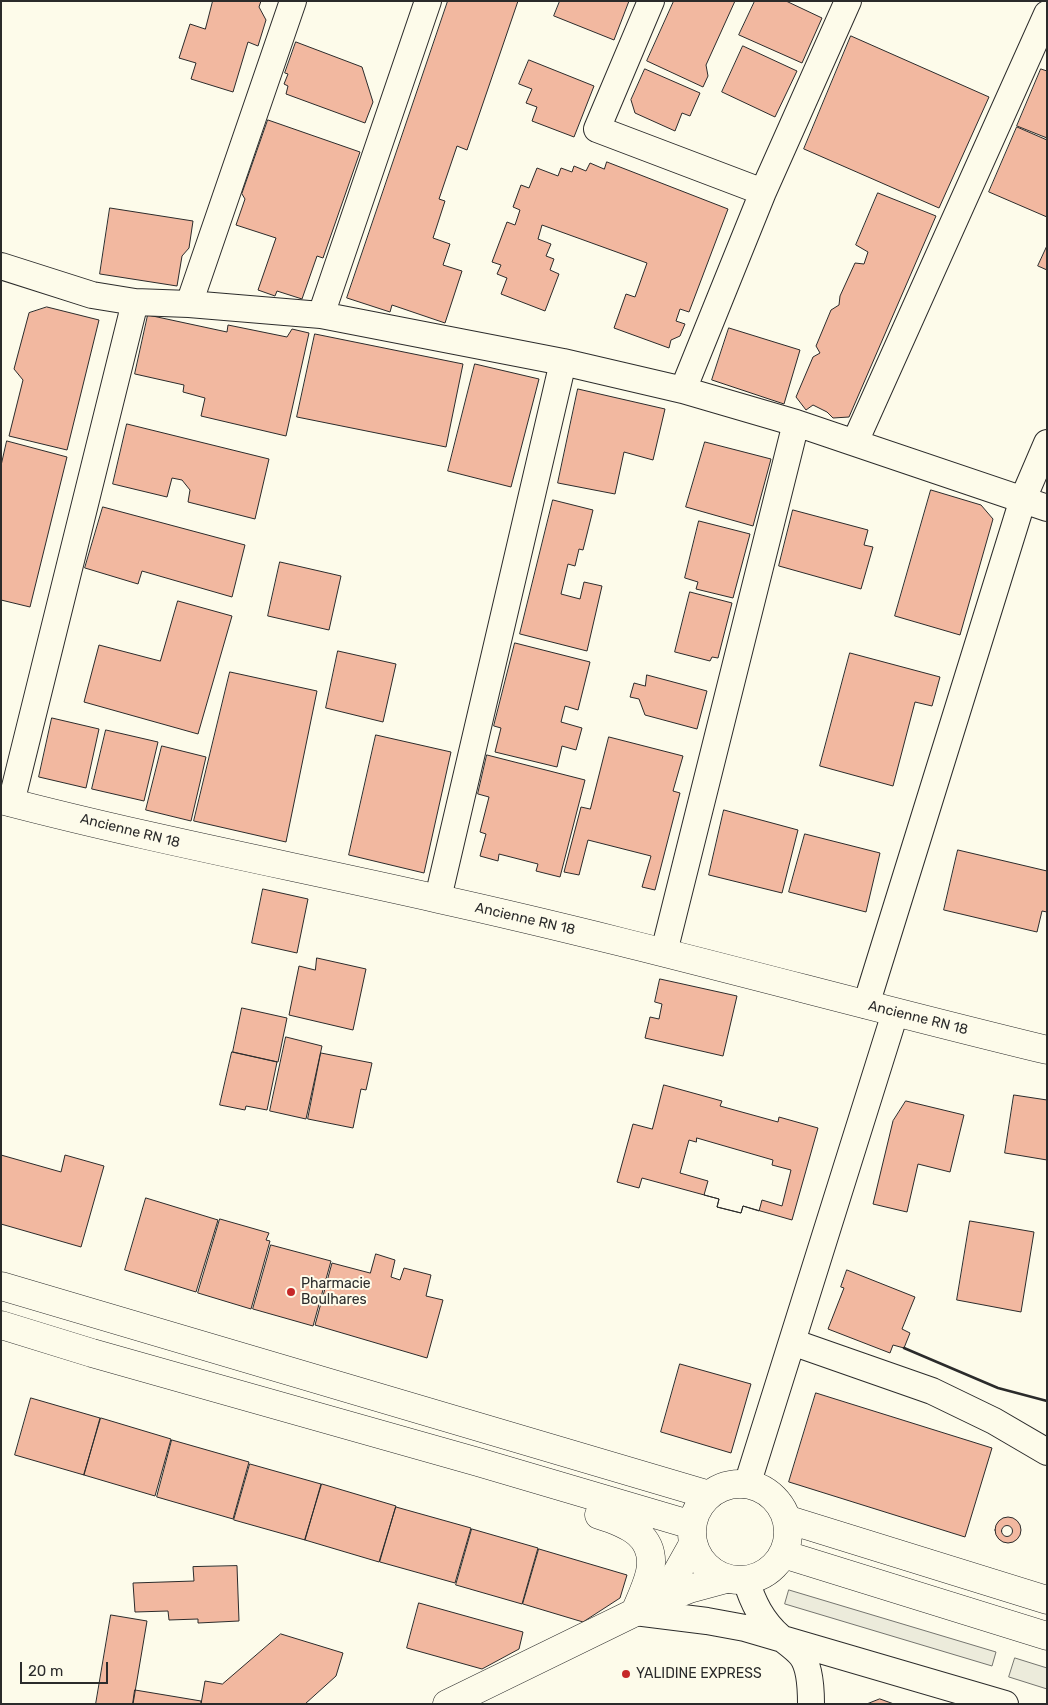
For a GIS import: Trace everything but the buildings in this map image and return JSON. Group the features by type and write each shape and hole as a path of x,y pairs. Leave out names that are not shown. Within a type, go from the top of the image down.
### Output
{"main road":[{"name":"Ancienne RN 18","path":"6,802 187,845 438,898 664,952 894,1013 1047,1050"},
{"path":"1,1286 709,1495"},
{"path":"1,1325 92,1353 478,1462 692,1535"},
{"path":"478,1462 514,1485 533,1494 620,1522 637,1531 649,1551 651,1562 644,1608"},
{"path":"446,1704 644,1608 689,1590 758,1577 768,1572 777,1564 783,1554 788,1531 786,1519 772,1496 760,1489 747,1485 727,1486 709,1495 701,1503 695,1514 692,1535 675,1576 644,1608"},
{"path":"786,1519 1047,1600"},
{"path":"692,1535 700,1560 708,1568 736,1580"},
{"path":"783,1554 1047,1636"}],"street":[{"path":"189,304 293,1"},
{"path":"321,315 428,1"},
{"path":"651,1 597,129 763,192"},
{"path":"683,390 763,192 848,1"},
{"path":"855,442 1047,14"},
{"path":"1,266 92,295 135,302 189,304 321,315 563,362 683,390 796,423 1035,503"},
{"path":"6,802 135,302"},
{"path":"438,898 563,362"},
{"path":"664,952 796,423"},
{"path":"866,1005 1035,503 1047,443"},
{"path":"747,1485 894,1013"},
{"path":"792,1342 932,1391 994,1421 1047,1452"},
{"path":"736,1580 772,1630 802,1656 810,1678 811,1704"},
{"path":"644,1608 745,1628 1005,1704"}],"shaded area":[{"path":"789,1590 996,1652 992,1666 785,1604"},
{"path":"1015,1658 1047,1668 1047,1689 1009,1677"}],"wall":[{"path":"904,1348 998,1388 1047,1401"}],"place":[{"name":"Pharmacie Boulhares","path":"291,1292"},
{"name":"YALIDINE EXPRESS","path":"626,1674"}]}
